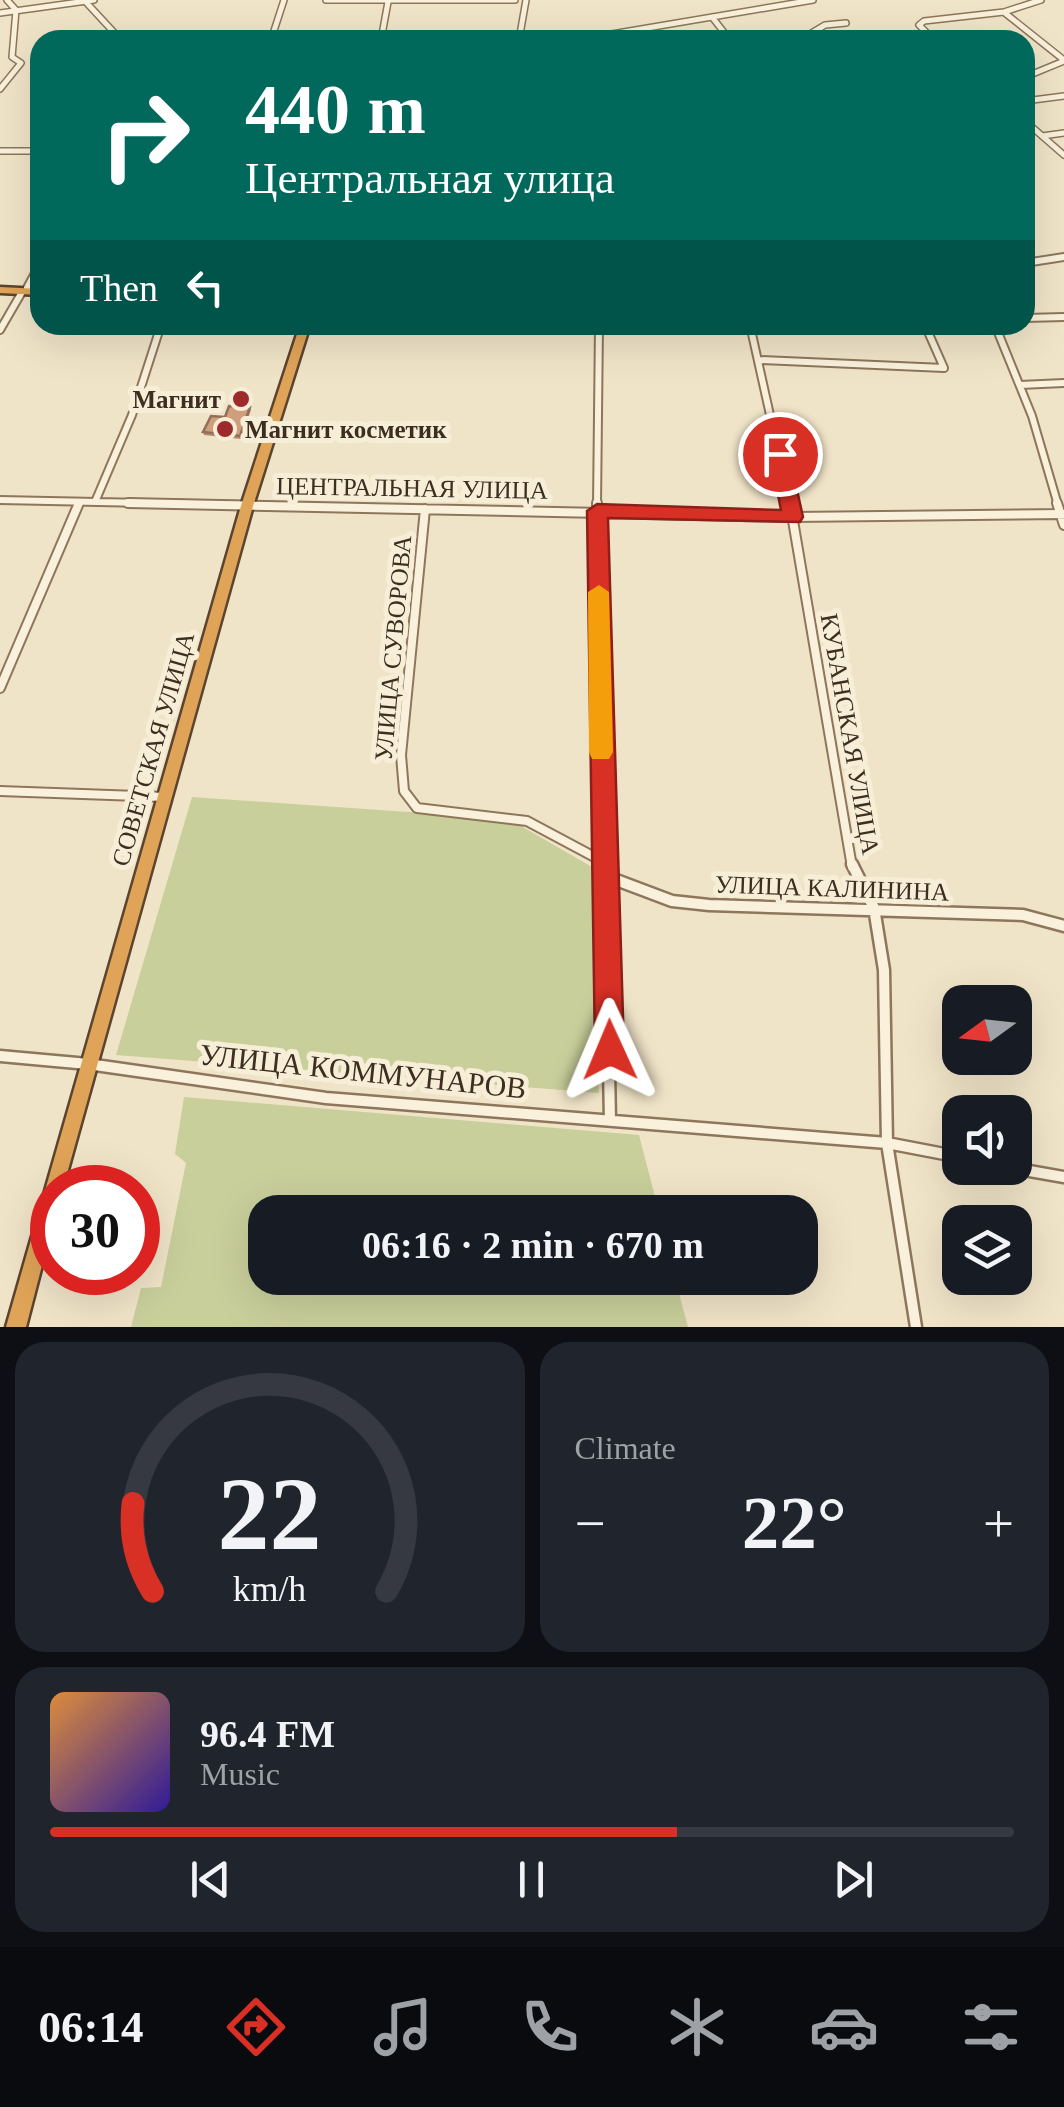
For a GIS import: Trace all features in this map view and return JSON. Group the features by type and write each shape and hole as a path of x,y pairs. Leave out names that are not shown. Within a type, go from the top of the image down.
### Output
{"highway":[{"path":"0,290 30,290"},
{"name":"СОВЕТСКАЯ УЛИЦА","path":"60,1165 248,506 302,335"},
{"name":"СОВЕТСКАЯ УЛИЦА","path":"16,1327 30,1275"}],"street":[{"path":"0,88 22,63 12,57 16,10 7,0"},
{"path":"85,0 111,30"},
{"path":"0,13 94,0"},
{"path":"274,30 284,0"},
{"path":"326,0 515,0"},
{"path":"521,30 526,0"},
{"path":"635,30 813,0"},
{"path":"924,30 919,25 1004,12 1041,0"},
{"path":"383,30 388,2"},
{"path":"1004,12 1026,30"},
{"path":"712,17 722,30"},
{"path":"817,30 846,23"},
{"path":"1035,37 1064,60 1035,73"},
{"path":"1035,100 1064,96"},
{"path":"1035,129 1064,155"},
{"path":"1042,136 1064,134"},
{"path":"0,150 30,151"},
{"path":"1035,261 1064,257"},
{"path":"0,330 30,280"},
{"path":"1035,318 1064,317"},
{"path":"94,502 132,415 158,335"},
{"path":"599,335 597,511 610,1120"},
{"name":"КУБАНСКАЯ УЛИЦА","path":"753,335 792,517 853,870 874,908 884,970 888,1143 916,1327"},
{"path":"760,360 944,368 929,335"},
{"path":"999,335 1020,385 1064,526"},
{"path":"1020,385 1064,383"},
{"name":"ЦЕНТРАЛЬНАЯ УЛИЦА","path":"0,500 792,517 1062,514"},
{"path":"0,688 78,502"},
{"name":"УЛИЦА СУВОРОВА","path":"425,509 401,756 402,791 416,808 527,821 602,862"},
{"path":"0,791 166,797"},
{"name":"УЛИЦА КАЛИНИНА","path":"603,875 672,901 1023,915 1064,926"},
{"name":"УЛИЦА КОММУНАРОВ","path":"0,1056 88,1064 326,1098 888,1143 942,1154"},
{"path":"1032,1172 1064,1178"}],"green space":[{"path":"192,797 509,819 592,867 599,1093 116,1055"},
{"path":"184,1097 639,1135 655,1195 248,1195 248,1295 680,1295 688,1327 131,1327 139,1295 160,1295 186,1163 175,1154"}],"building":[{"name":"Магнит косметик","path":"229,406 250,407 240,436 203,432 211,416 225,417"}],"slow traffic":[{"path":"599,592 601,752"}],"place":[{"name":"Магнит","path":"241,399"},
{"name":"Магнит косметик","path":"225,429"}],"route":[{"path":"610,1050 602,862 597,511 792,517 780,454"}]}
